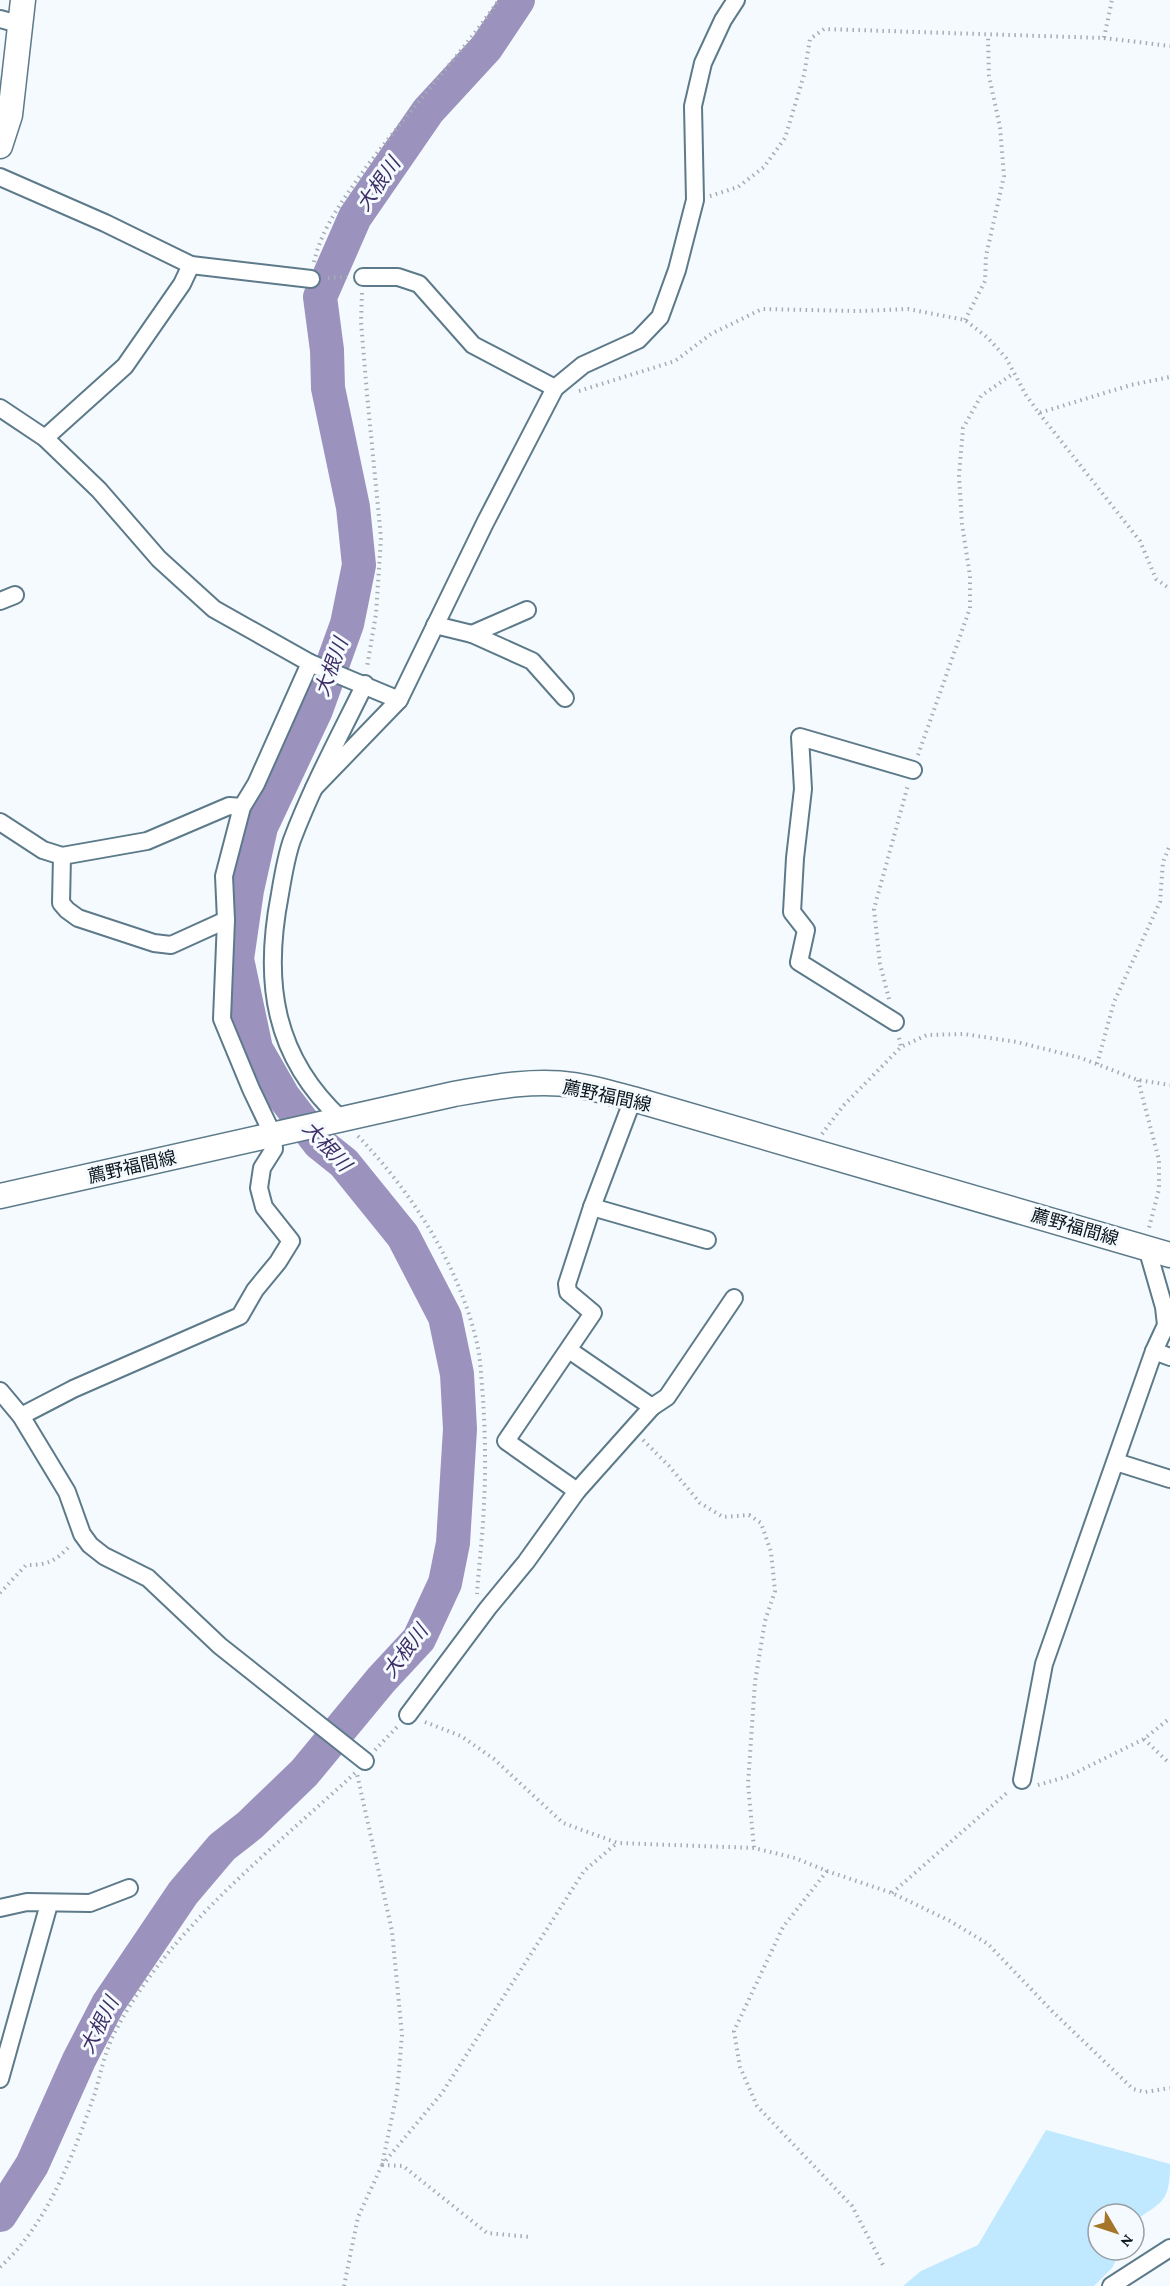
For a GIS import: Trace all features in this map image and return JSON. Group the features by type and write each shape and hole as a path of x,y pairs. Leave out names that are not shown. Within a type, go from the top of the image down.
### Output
{"main road":[{"path":"0,146 5,114 11,22 23,0"},
{"name":"薦野福間線","path":"0,1196 454,1094 506,1086 573,1085 633,1099 811,1149 1159,1251"}],"street":[{"path":"314,788 399,700 555,388 583,365 638,340 660,317 677,270 695,200 693,106 703,63 723,20 736,0"},
{"path":"0,177 105,223 191,265 311,279"},
{"path":"45,438 125,366 182,284 191,265"},
{"path":"363,277 398,277 419,284 473,345 555,388"},
{"path":"0,408 45,438 99,490 159,559 214,609 310,663 399,700"},
{"path":"472,634 527,610"},
{"path":"435,625 472,634 532,661 565,698"},
{"path":"21,1416 73,1389 240,1316 255,1290 278,1262 291,1241 264,1207 259,1188 262,1168 281,1133 250,1089 222,1019 226,920 224,876 242,807 256,784 310,663"},
{"path":"341,1119 328,1107 298,1065 281,1028 272,982 272,948 275,920 291,843 314,788 365,684"},
{"path":"895,1022 799,962 806,930 792,912 802,789 800,737 913,770"},
{"path":"0,822 43,850 62,856 147,842 229,806 242,807"},
{"path":"62,856 61,903 78,918 154,943 171,945 226,920"},
{"path":"577,1491 506,1441 593,1313 568,1292 567,1284 592,1207 633,1099"},
{"path":"592,1207 707,1240"},
{"path":"1022,1780 1044,1664 1116,1462 1162,1354 1166,1325 1159,1251"},
{"path":"408,1715 480,1618 526,1562 577,1491 652,1407 667,1397 734,1298"},
{"path":"569,1350 652,1407"},
{"path":"0,1391 21,1416 68,1492 82,1534 90,1545 104,1556 148,1578 220,1646 320,1725 361,1767"},
{"path":"1116,1462 1170,1479"},
{"path":"0,1908 27,1902 90,1903 129,1888"},
{"path":"0,2079 49,1904"},
{"path":"1111,2286 1170,2248"}],"path":[{"path":"365,684 376,614 381,538 361,322 363,277 311,279 319,242 342,201 399,123 476,32 499,0"},
{"path":"1104,38 1112,0"},
{"path":"695,200 738,187 764,167 784,138 804,75 810,39 825,29 1104,38 1170,46"},
{"path":"965,320 985,281 986,256 1004,176 1000,127 989,76 988,36"},
{"path":"555,388 583,391 675,361 711,334 762,309 858,311 908,309 965,320 988,338 1006,358 1026,395 1140,541 1156,579 1170,589"},
{"path":"901,1047 880,964 874,909 913,770 970,608 970,576 959,476 963,428 981,396 1014,373"},
{"path":"1040,413 1131,385 1170,377"},
{"path":"1097,1064 1114,1002 1160,902 1163,862 1170,845"},
{"path":"811,1149 843,1106 901,1047 927,1035 963,1034 1017,1042 1081,1058 1138,1080 1170,1085"},
{"path":"1138,1080 1159,1160 1159,1189 1149,1228 1159,1251"},
{"path":"341,1119 375,1154 428,1225 450,1264 476,1339 481,1373 484,1460 484,1503 477,1600 480,1618"},
{"path":"633,1428 700,1503 723,1517 750,1515 761,1523 771,1552 775,1591 765,1621 755,1682 748,1784 754,1848"},
{"path":"0,1593 26,1565 43,1565 57,1560 82,1534"},
{"path":"0,2267 17,2252 52,2200 90,2106 116,2030 152,1973 227,1889 361,1767 408,1715 461,1736 494,1759 563,1822 618,1843 754,1848 795,1858 892,1893 950,1921 988,1944 1053,2012 1133,2089 1145,2092 1170,2088"},
{"path":"892,1893 1022,1780 1037,1785 1069,1776 1144,1739 1170,1718"},
{"path":"1144,1739 1170,1764"},
{"path":"344,2286 358,2217 382,2165 397,2093 402,2035 392,1931 361,1767"},
{"path":"382,2165 442,2093 584,1871 618,1843"},
{"path":"827,1871 783,1927 734,2031 740,2067 757,2106 852,2206 883,2265"},
{"path":"382,2165 404,2166 487,2233 530,2237"}],"shaded area":[{"path":"1046,2130 1170,2164 1166,2193 1158,2204 1146,2213 1146,2202 1086,2202 1086,2262 1115,2262 1094,2286 903,2286 921,2271 978,2245"}],"waterway":[{"name":"大根川","path":"0,2215 32,2165 79,2060 108,2004 183,1893 222,1847 250,1825 304,1773 381,1680 419,1639 445,1583 453,1543 460,1429 457,1374 445,1317 403,1236 344,1163 319,1143 283,1096 256,1049 237,959 247,890 261,827 316,710 347,624 359,565 353,507 328,388 327,350 320,297 355,217 428,111 486,48 518,0"}]}
